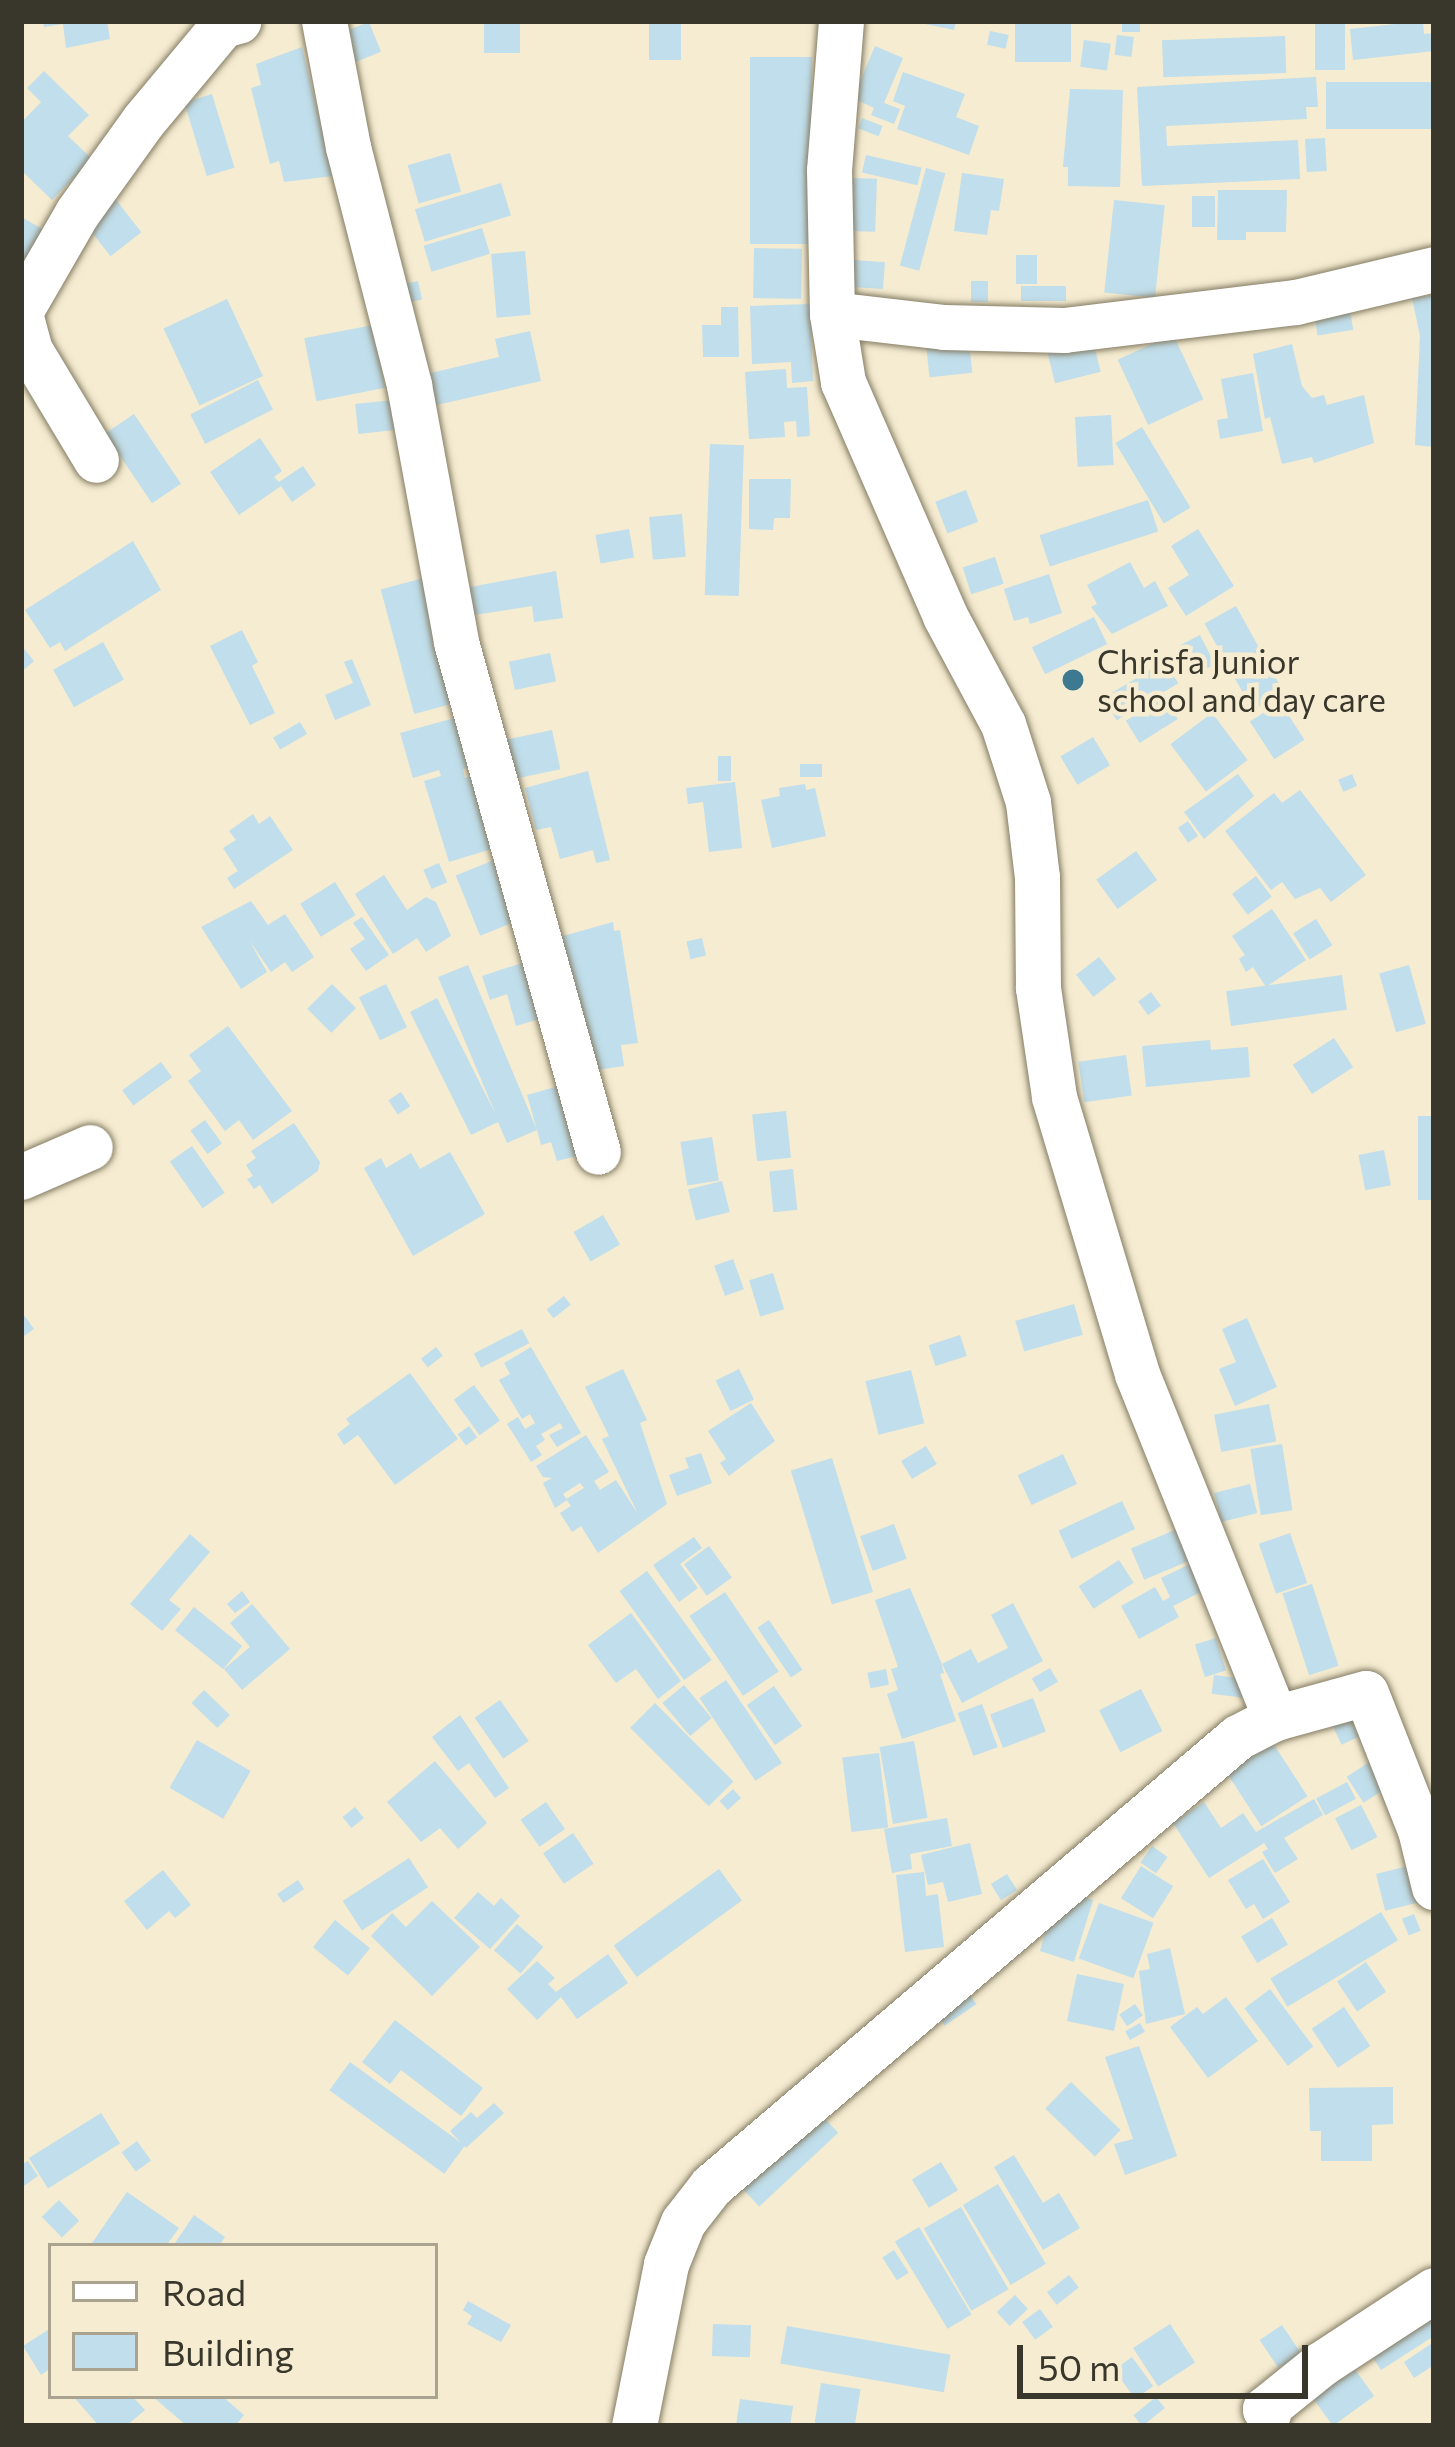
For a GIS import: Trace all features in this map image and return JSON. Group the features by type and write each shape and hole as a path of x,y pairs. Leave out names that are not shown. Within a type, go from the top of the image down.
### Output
{"street":[{"path":"324,21 348,147 410,385 456,642 598,1152"},
{"path":"841,21 830,170 832,314 843,382 944,616 1003,724 1028,802 1036,877 1038,988 1054,1096 1137,1374 1275,1718"},
{"path":"96,460 30,350 21,314 77,213 228,22"},
{"path":"832,314 944,327 1064,330 1296,302 1434,268"},
{"path":"21,1177 90,1147"},
{"path":"634,2426 666,2264 683,2222 711,2186 1238,1737 1275,1718 1366,1693 1420,1830 1434,1887"},
{"path":"1268,2414 1265,2409 1321,2364 1434,2290"}],"building":[{"path":"43,21 107,21 110,39 66,48 63,24 44,27"},
{"path":"484,21 520,21 520,53 484,53"},
{"path":"911,21 956,21 954,30"},
{"path":"1015,21 1071,21 1071,62 1015,62"},
{"path":"1122,21 1140,21 1140,32 1122,32"},
{"path":"1315,21 1345,21 1345,70 1315,70"},
{"path":"1423,21 1424,34 1434,33 1434,51 1353,60 1350,29"},
{"path":"369,22 381,52 352,63 340,34"},
{"path":"649,22 681,22 681,60 649,60"},
{"path":"990,31 1009,35 1006,49 987,45"},
{"path":"1117,35 1134,37 1131,57 1115,55"},
{"path":"1285,36 1286,73 1163,77 1162,40"},
{"path":"1084,40 1111,44 1107,70 1080,67"},
{"path":"875,46 903,58 884,103 900,109 894,124 871,115 874,108 853,98"},
{"path":"302,47 333,176 284,182 279,161 270,164 251,88 261,85 256,64"},
{"path":"750,57 812,57 812,244 750,244"},
{"path":"44,71 89,115 68,136 92,159 52,200 21,170 21,123 41,102 27,88"},
{"path":"903,72 965,94 956,117 979,126 969,155 897,129 905,106 893,101"},
{"path":"1316,77 1318,107 1306,107 1307,119 1166,126 1167,146 1298,140 1300,179 1142,186 1137,87"},
{"path":"1326,82 1434,82 1434,129 1326,129"},
{"path":"1070,89 1123,90 1120,187 1068,186 1068,167 1063,167"},
{"path":"212,94 235,168 207,176 184,102"},
{"path":"862,118 883,126 879,136 858,128"},
{"path":"1325,138 1327,171 1307,172 1305,139"},
{"path":"450,153 461,191 419,204 408,165"},
{"path":"866,155 922,168 917,185 862,173"},
{"path":"926,168 945,173 919,271 900,266"},
{"path":"962,173 1004,179 999,211 991,210 987,235 954,231"},
{"path":"852,178 877,179 875,232 850,231"},
{"path":"501,183 511,216 425,242 415,209"},
{"path":"1218,190 1287,190 1286,232 1246,232 1246,240 1217,240"},
{"path":"113,196 141,232 111,256 82,220"},
{"path":"1192,196 1215,196 1215,227 1192,227"},
{"path":"1114,200 1165,205 1155,298 1104,292"},
{"path":"21,221 51,234 21,269"},
{"path":"482,228 490,254 432,272 424,246"},
{"path":"754,248 802,249 801,299 753,298"},
{"path":"525,251 531,315 497,318 491,254"},
{"path":"1016,255 1037,255 1037,284 1016,284"},
{"path":"854,260 885,262 883,289 852,287"},
{"path":"418,281 422,300 408,302 404,284"},
{"path":"971,281 988,281 988,302 971,302"},
{"path":"1021,286 1066,286 1066,301 1021,301"},
{"path":"1434,295 1434,447 1415,445 1420,336 1412,298"},
{"path":"227,299 263,376 199,406 164,329"},
{"path":"810,304 813,381 792,383 791,362 752,364 750,306"},
{"path":"721,307 738,307 739,357 703,357 702,325 721,325"},
{"path":"1350,310 1353,330 1318,335 1314,316"},
{"path":"373,325 385,388 316,401 304,338"},
{"path":"530,331 541,381 428,407 422,375 499,357 495,339"},
{"path":"1091,333 1101,372 1055,383 1045,344"},
{"path":"1173,334 1203,399 1148,425 1118,360"},
{"path":"969,342 972,373 929,377 926,346"},
{"path":"1292,344 1302,386 1312,398 1324,395 1327,405 1364,395 1374,443 1314,463 1312,457 1282,464 1270,417 1265,419 1253,354"},
{"path":"786,369 787,388 807,387 810,436 797,437 796,421 784,422 785,437 749,439 745,372"},
{"path":"1253,373 1263,431 1220,439 1217,420 1228,418 1221,379"},
{"path":"258,380 273,409 205,444 190,415"},
{"path":"394,400 397,430 358,434 355,404"},
{"path":"134,414 181,484 152,503 105,434"},
{"path":"1111,415 1114,465 1078,467 1075,417"},
{"path":"1142,427 1190,508 1164,524 1115,443"},
{"path":"260,438 282,471 274,477 279,482 303,466 316,485 292,502 281,486 239,515 210,472"},
{"path":"710,444 744,445 739,596 705,595"},
{"path":"749,479 791,479 790,518 774,518 773,530 749,529"},
{"path":"966,490 978,522 947,534 935,502"},
{"path":"1148,500 1158,531 1050,567 1040,535"},
{"path":"682,514 686,557 653,560 649,517"},
{"path":"629,529 634,558 601,563 596,535"},
{"path":"1198,529 1234,586 1186,616 1168,588 1189,575 1171,546"},
{"path":"133,541 161,590 65,651 60,642 50,648 25,610"},
{"path":"995,557 1004,584 971,594 963,568"},
{"path":"1130,562 1144,588 1155,581 1168,606 1112,634 1091,607 1097,604 1087,585"},
{"path":"556,571 563,618 534,622 532,606 468,616 465,588"},
{"path":"1049,574 1062,613 1030,624 1028,617 1014,621 1004,589"},
{"path":"431,576 464,701 414,714 381,589"},
{"path":"1236,606 1284,693 1253,710 1205,623"},
{"path":"1094,617 1107,644 1045,674 1032,647"},
{"path":"242,630 258,662 252,666 275,713 250,725 210,646"},
{"path":"1200,635 1215,664 1194,675 1180,645"},
{"path":"103,642 124,680 74,707 53,670"},
{"path":"21,645 34,661 21,672"},
{"path":"550,653 556,681 515,690 509,662"},
{"path":"352,659 371,705 335,720 325,695 353,683 344,662"},
{"path":"1165,661 1178,683 1117,720 1103,698"},
{"path":"1164,697 1178,719 1140,743 1126,721"},
{"path":"1280,702 1305,740 1274,759 1250,722"},
{"path":"1212,713 1248,760 1206,791 1170,744"},
{"path":"458,717 472,766 463,769 465,778 484,772 505,845 449,862 424,781 441,776 439,770 413,778 400,733"},
{"path":"300,722 307,734 280,750 273,738"},
{"path":"552,730 560,769 511,780 503,740"},
{"path":"1093,737 1110,765 1077,785 1060,757"},
{"path":"718,756 731,756 731,781 718,781"},
{"path":"800,764 822,764 822,777 800,777"},
{"path":"588,771 610,860 596,863 593,850 560,859 551,827 536,830 525,788"},
{"path":"1238,774 1254,796 1204,839 1184,812"},
{"path":"1352,774 1357,786 1343,792 1338,780"},
{"path":"735,782 742,848 709,852 703,802 688,804 686,788"},
{"path":"805,784 806,790 815,788 826,836 772,848 761,800 780,796 779,788"},
{"path":"1300,790 1366,875 1331,902 1320,888 1295,899 1282,882 1271,890 1225,831 1274,793 1282,803"},
{"path":"253,814 259,824 270,816 293,850 234,889 227,878 238,871 223,848 236,840 229,831"},
{"path":"1188,821 1198,836 1188,843 1178,828"},
{"path":"1136,851 1157,880 1118,909 1096,880"},
{"path":"504,856 528,916 480,936 456,875"},
{"path":"439,863 447,882 432,889 423,870"},
{"path":"384,875 407,910 426,897 436,902 451,936 426,952 417,938 393,954 355,894"},
{"path":"1256,876 1272,897 1248,915 1232,894"},
{"path":"335,882 356,915 321,937 300,904"},
{"path":"251,901 268,925 285,914 314,957 292,972 285,962 271,972 249,940 267,972 241,989 201,927"},
{"path":"1272,909 1306,960 1266,987 1253,967 1246,972 1239,959 1245,955 1232,936"},
{"path":"362,917 389,955 366,971 350,949 365,939 353,923"},
{"path":"1316,919 1332,945 1310,960 1293,933"},
{"path":"613,922 614,931 620,930 638,1043 621,1045 624,1066 590,1071 556,938"},
{"path":"702,938 706,956 690,959 686,942"},
{"path":"1099,957 1116,979 1093,997 1076,975"},
{"path":"528,961 546,1017 516,1026 507,994 490,1000 482,976"},
{"path":"468,965 537,1130 507,1143 498,1122 471,1135 410,1012 437,998 496,1115 438,977"},
{"path":"1409,965 1426,1024 1396,1032 1379,974"},
{"path":"1342,975 1347,1010 1231,1026 1226,991"},
{"path":"332,984 356,1008 331,1033 307,1009"},
{"path":"386,984 407,1027 380,1040 359,997"},
{"path":"1151,992 1161,1006 1148,1015 1138,1001"},
{"path":"228,1026 292,1111 253,1140 239,1120 225,1131 188,1081 201,1071 189,1055"},
{"path":"1334,1038 1353,1067 1312,1094 1293,1065"},
{"path":"1210,1040 1211,1050 1248,1047 1250,1077 1146,1087 1142,1046"},
{"path":"1126,1055 1132,1096 1084,1102 1078,1062"},
{"path":"161,1062 172,1077 133,1106 122,1090"},
{"path":"569,1083 581,1155 557,1161 551,1142 541,1145 527,1095"},
{"path":"401,1092 410,1106 398,1114 388,1100"},
{"path":"786,1111 791,1158 757,1161 752,1115"},
{"path":"1418,1116 1434,1116 1434,1200 1418,1200"},
{"path":"205,1120 222,1143 207,1154 190,1131"},
{"path":"294,1123 320,1162 318,1171 272,1204 260,1185 254,1189 247,1179 253,1176 246,1165 256,1158 251,1151"},
{"path":"712,1137 719,1180 687,1185 680,1142"},
{"path":"192,1146 225,1193 203,1208 170,1161"},
{"path":"1384,1150 1391,1185 1365,1190 1358,1155"},
{"path":"450,1152 485,1214 413,1256 364,1168 381,1158 386,1168 411,1153 420,1169"},
{"path":"793,1169 797,1210 773,1212 769,1172"},
{"path":"722,1181 730,1212 696,1221 688,1189"},
{"path":"603,1215 620,1244 591,1261 574,1232"},
{"path":"733,1259 744,1289 725,1296 714,1266"},
{"path":"773,1273 784,1309 760,1317 749,1280"},
{"path":"564,1296 571,1305 553,1318 547,1310"},
{"path":"1074,1304 1083,1335 1024,1352 1015,1321"},
{"path":"21,1311 34,1329 21,1338"},
{"path":"1247,1318 1277,1387 1235,1406 1219,1369 1236,1362 1222,1329"},
{"path":"522,1329 529,1343 481,1368 474,1354"},
{"path":"960,1335 967,1356 935,1366 929,1345"},
{"path":"436,1347 443,1356 428,1367 421,1359"},
{"path":"531,1347 581,1433 557,1447 549,1435 563,1428 560,1423 541,1434 545,1440 536,1446 542,1455 531,1462 507,1424 518,1417 525,1429 535,1423 530,1414 522,1419 499,1380 510,1374 504,1363"},
{"path":"623,1369 647,1420 640,1423 667,1504 598,1553 581,1526 572,1532 560,1513 571,1506 567,1500 555,1508 543,1483 552,1478 543,1477 536,1466 586,1435 609,1472 594,1481 600,1490 616,1480 638,1514 602,1439 609,1436 585,1387","holes":["580,1483 584,1488 566,1499 563,1494"]},
{"path":"739,1369 754,1400 731,1411 716,1380"},
{"path":"911,1370 924,1423 879,1435 865,1381"},
{"path":"410,1373 458,1439 395,1485 358,1435 344,1445 337,1434 350,1424 346,1419"},
{"path":"474,1385 500,1421 480,1435 454,1400"},
{"path":"751,1403 775,1441 729,1476 720,1463 726,1459 708,1431"},
{"path":"1269,1404 1276,1441 1221,1452 1214,1415"},
{"path":"469,1426 477,1437 466,1446 458,1434"},
{"path":"1282,1444 1292,1510 1261,1515 1250,1449"},
{"path":"926,1446 937,1464 912,1479 901,1461"},
{"path":"701,1453 712,1483 677,1496 669,1475 689,1468 685,1458"},
{"path":"1063,1454 1077,1484 1032,1505 1018,1475"},
{"path":"832,1458 873,1592 832,1604 791,1471"},
{"path":"1250,1484 1257,1513 1221,1522 1214,1493"},
{"path":"1122,1501 1135,1529 1072,1559 1059,1531"},
{"path":"894,1524 907,1559 873,1571 860,1536"},
{"path":"1177,1529 1190,1560 1144,1580 1131,1549"},
{"path":"1290,1533 1307,1583 1276,1594 1259,1544"},
{"path":"190,1534 210,1552 169,1600 181,1609 162,1631 130,1604"},
{"path":"694,1537 702,1548 680,1564 698,1588 679,1602 653,1565"},
{"path":"709,1546 732,1578 707,1596 684,1564"},
{"path":"1119,1560 1134,1583 1093,1609 1079,1586"},
{"path":"1190,1564 1203,1591 1173,1606 1179,1617 1139,1639 1121,1606 1155,1587 1163,1601 1170,1597 1161,1578"},
{"path":"647,1571 712,1660 684,1680 619,1591"},
{"path":"1312,1584 1339,1666 1309,1675 1283,1594"},
{"path":"910,1588 941,1662 944,1673 940,1674 956,1721 902,1739 887,1694 898,1690 891,1669 898,1667 875,1600"},
{"path":"242,1591 250,1602 235,1613 227,1604"},
{"path":"725,1592 779,1672 743,1696 689,1616"},
{"path":"1013,1603 1043,1661 962,1703 942,1664 971,1649 978,1663 1008,1648 991,1615"},
{"path":"252,1604 290,1649 242,1690 224,1669 250,1647 230,1623"},
{"path":"194,1607 242,1646 223,1669 175,1630"},
{"path":"631,1613 681,1681 658,1699 636,1669 616,1683 588,1645"},
{"path":"769,1620 803,1670 791,1678 757,1628"},
{"path":"1216,1638 1226,1671 1205,1677 1195,1644"},
{"path":"1050,1668 1058,1682 1040,1692 1032,1678"},
{"path":"886,1669 889,1685 870,1688 867,1673"},
{"path":"1214,1675 1248,1679 1245,1698 1212,1694"},
{"path":"726,1680 782,1763 755,1781 699,1698"},
{"path":"684,1685 712,1718 690,1736 663,1703"},
{"path":"774,1686 802,1726 775,1745 747,1705"},
{"path":"1141,1689 1162,1731 1120,1752 1099,1710"},
{"path":"204,1690 230,1715 217,1728 191,1703"},
{"path":"1033,1698 1046,1732 1003,1748 990,1714"},
{"path":"500,1700 529,1741 503,1759 475,1718"},
{"path":"655,1703 733,1781 709,1806 630,1728"},
{"path":"982,1704 998,1747 973,1756 958,1713"},
{"path":"460,1715 509,1788 495,1798 469,1763 458,1771 432,1737"},
{"path":"1349,1716 1359,1737 1342,1745 1332,1724"},
{"path":"197,1740 251,1771 223,1819 170,1788"},
{"path":"1271,1740 1307,1796 1261,1826 1225,1770"},
{"path":"914,1741 928,1818 893,1824 880,1747"},
{"path":"879,1753 888,1827 851,1832 842,1758"},
{"path":"435,1761 487,1823 458,1849 440,1828 421,1842 387,1802"},
{"path":"1371,1761 1388,1787 1364,1803 1347,1777"},
{"path":"1347,1782 1356,1799 1325,1815 1316,1798"},
{"path":"733,1789 741,1798 728,1810 720,1801"},
{"path":"1314,1799 1323,1815 1284,1838 1298,1859 1275,1873 1262,1852 1268,1849 1264,1843 1209,1878 1173,1823 1204,1802 1221,1828 1243,1813 1256,1832"},
{"path":"546,1802 565,1829 540,1847 521,1820"},
{"path":"1361,1805 1377,1837 1352,1850 1335,1818"},
{"path":"355,1807 364,1818 351,1828 343,1817"},
{"path":"947,1818 952,1846 910,1854 912,1869 892,1873 884,1829"},
{"path":"573,1833 594,1864 564,1884 543,1853"},
{"path":"970,1843 982,1894 948,1902 943,1882 928,1885 921,1855"},
{"path":"1152,1846 1168,1857 1156,1873 1141,1862"},
{"path":"409,1858 428,1887 362,1930 343,1901"},
{"path":"1263,1859 1290,1902 1263,1919 1254,1904 1246,1909 1228,1880"},
{"path":"1141,1866 1173,1886 1153,1918 1121,1898"},
{"path":"1408,1866 1417,1903 1385,1911 1376,1874"},
{"path":"719,1869 742,1901 637,1977 614,1945"},
{"path":"163,1870 191,1905 175,1918 169,1911 147,1930 124,1901"},
{"path":"924,1872 926,1896 938,1894 944,1947 905,1952 896,1875"},
{"path":"1007,1874 1017,1890 1001,1900 991,1884"},
{"path":"298,1880 304,1889 283,1903 277,1894"},
{"path":"478,1892 494,1906 501,1898 520,1916 490,1949 454,1918"},
{"path":"1071,1893 1093,1900 1074,1962 1040,1951 1055,1900"},
{"path":"432,1901 480,1947 432,1996 371,1936 392,1913 406,1927"},
{"path":"1099,1903 1154,1923 1133,1978 1079,1958"},
{"path":"1381,1912 1398,1940 1287,2007 1270,1978"},
{"path":"1414,1914 1421,1931 1409,1936 1402,1919"},
{"path":"1272,1918 1288,1945 1257,1963 1241,1937"},
{"path":"335,1920 370,1948 348,1976 313,1947"},
{"path":"517,1924 543,1947 520,1973 494,1950"},
{"path":"1170,1948 1185,2014 1146,2024 1139,1971 1150,1969 1147,1954"},
{"path":"608,1954 628,1983 577,2019 561,1997 537,2020 507,1989 537,1961 555,1978 548,1984 556,1992"},
{"path":"1366,1962 1386,1992 1357,2011 1337,1982"},
{"path":"1077,1974 1124,1984 1114,2031 1067,2021"},
{"path":"964,1986 976,2004 945,2025 932,2007"},
{"path":"1270,1989 1313,2047 1288,2066 1244,2008"},
{"path":"1226,1997 1258,2041 1208,2078 1170,2027 1197,2007 1203,2014"},
{"path":"1135,2004 1143,2016 1127,2026 1119,2015"},
{"path":"1344,2007 1370,2046 1338,2068 1312,2029"},
{"path":"395,2020 483,2088 461,2116 401,2070 390,2084 362,2062"},
{"path":"1140,2023 1145,2032 1130,2040 1125,2031"},
{"path":"1139,2046 1177,2156 1125,2175 1114,2144 1133,2139 1105,2057"},
{"path":"350,2062 465,2145 444,2174 329,2090"},
{"path":"1071,2082 1121,2130 1095,2157 1045,2109"},
{"path":"1393,2087 1393,2124 1372,2125 1372,2161 1321,2161 1321,2131 1310,2131 1309,2088"},
{"path":"494,2103 504,2113 466,2148 450,2131 471,2112 477,2118"},
{"path":"815,2108 838,2133 759,2207 736,2182"},
{"path":"101,2113 120,2144 48,2189 29,2158"},
{"path":"137,2141 151,2160 136,2172 122,2152"},
{"path":"1014,2155 1043,2203 1059,2193 1080,2228 1043,2250 994,2167"},
{"path":"28,2161 38,2176 21,2188 21,2165"},
{"path":"941,2162 958,2190 929,2208 912,2180"},
{"path":"998,2184 1046,2264 1011,2285 963,2205"},
{"path":"127,2192 179,2228 168,2243 92,2243"},
{"path":"59,2200 79,2221 62,2238 42,2217"},
{"path":"961,2207 1008,2289 971,2311 924,2228"},
{"path":"194,2215 225,2237 221,2243 175,2243"},
{"path":"919,2227 972,2314 948,2329 895,2241"},
{"path":"894,2250 909,2273 897,2280 882,2258"},
{"path":"1069,2275 1079,2288 1057,2305 1047,2292"},
{"path":"1015,2295 1028,2309 1010,2326 997,2312"},
{"path":"1434,2299 1434,2336 1381,2370 1364,2344"},
{"path":"468,2301 511,2325 501,2342 467,2324 472,2316 463,2310"},
{"path":"1040,2309 1053,2327 1035,2340 1022,2322"},
{"path":"713,2324 751,2325 750,2357 712,2356"},
{"path":"1170,2324 1195,2363 1158,2387 1133,2348"},
{"path":"1282,2325 1301,2353 1279,2368 1260,2340"},
{"path":"787,2326 950,2355 944,2392 780,2363"},
{"path":"48,2330 48,2370 41,2375 23,2346"},
{"path":"1434,2342 1434,2365 1414,2378 1404,2362"},
{"path":"1343,2353 1374,2396 1333,2426 1302,2383"},
{"path":"1132,2357 1153,2386 1135,2399 1114,2370"},
{"path":"821,2383 861,2389 855,2426 815,2423"},
{"path":"1156,2397 1165,2408 1142,2426 1133,2415"},
{"path":"76,2399 135,2399 145,2410 126,2426 99,2426"},
{"path":"156,2399 225,2399 244,2415 235,2426 187,2426"},
{"path":"740,2399 793,2406 790,2426 736,2426"}],"place":[{"name":"Chrisfa Junior school and day care","path":"1073,680"}]}
